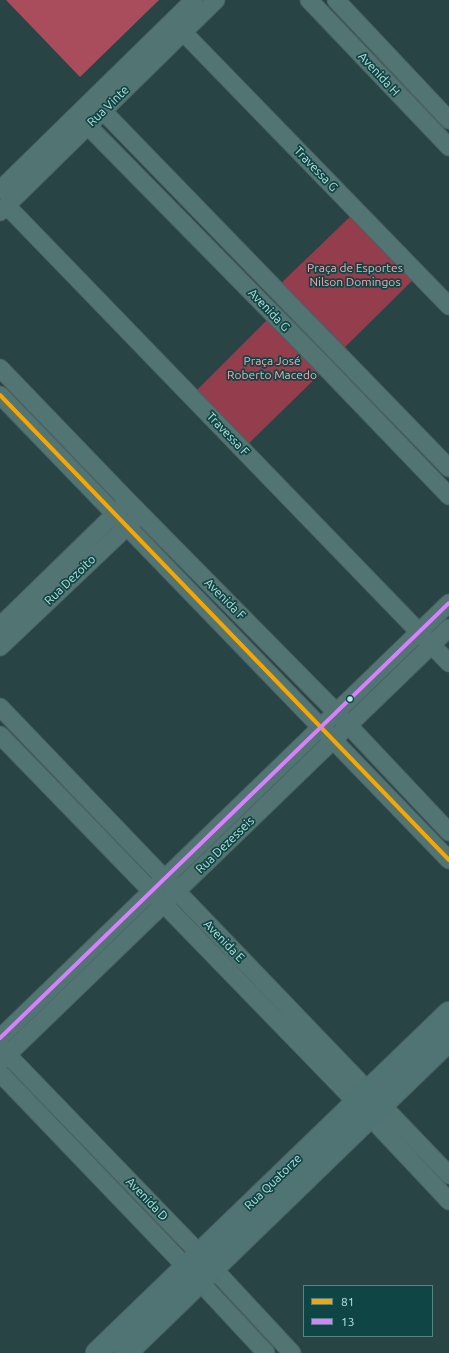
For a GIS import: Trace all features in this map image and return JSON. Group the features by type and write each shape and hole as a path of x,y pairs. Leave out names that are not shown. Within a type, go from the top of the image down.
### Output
{"street":[{"name":"Rua Vinte","path":"0,190 194,0"},
{"name":"Rua Vinte","path":"3,209 216,0"},
{"name":"Avenida H","path":"308,0 449,147"},
{"name":"Avenida H","path":"336,0 446,110"},
{"name":"Travessa G","path":"183,32 449,306"},
{"path":"426,124 446,110"},
{"name":"Avenida G","path":"103,111 449,468"},
{"name":"Avenida G","path":"88,126 291,332 449,496"},
{"name":"Travessa F","path":"3,209 449,663"},
{"path":"291,332 304,319"},
{"name":"Avenida F","path":"0,368 128,501 336,712 449,832"},
{"name":"Avenida F","path":"0,395 449,860"},
{"name":"Rua Dezoito","path":"0,626 128,501"},
{"name":"Rua Dezoito","path":"0,647 140,513"},
{"name":"Rua Dezesseis","path":"0,1038 449,603"},
{"name":"Rua Dezesseis","path":"2,1055 163,905 449,628"},
{"name":"Avenida E","path":"0,707 164,879 369,1103 449,1202"},
{"name":"Avenida E","path":"0,735 163,905 369,1103 449,1175"},
{"name":"Rua Quatorze","path":"98,1353 200,1268 369,1103 449,1012"},
{"name":"Rua Quatorze","path":"369,1103 449,1040"},
{"name":"Avenida D","path":"2,1055 200,1268 266,1353"},
{"name":"Avenida D","path":"0,1073 200,1268 292,1353"},
{"name":"Rua Quatorze","path":"126,1353 200,1268"}],"green space":[{"name":"Praça de Esportes Nilson Domingos","path":"356,211 418,275 338,354 275,289"},
{"name":"Praça José Roberto Macedo","path":"272,315 326,368 243,449 191,396"}],"shaded area":[{"path":"6,0 159,0 80,77"}],"transit line":[{"name":"81","path":"0,395 449,860"},
{"name":"13","path":"0,1038 449,603"}]}
